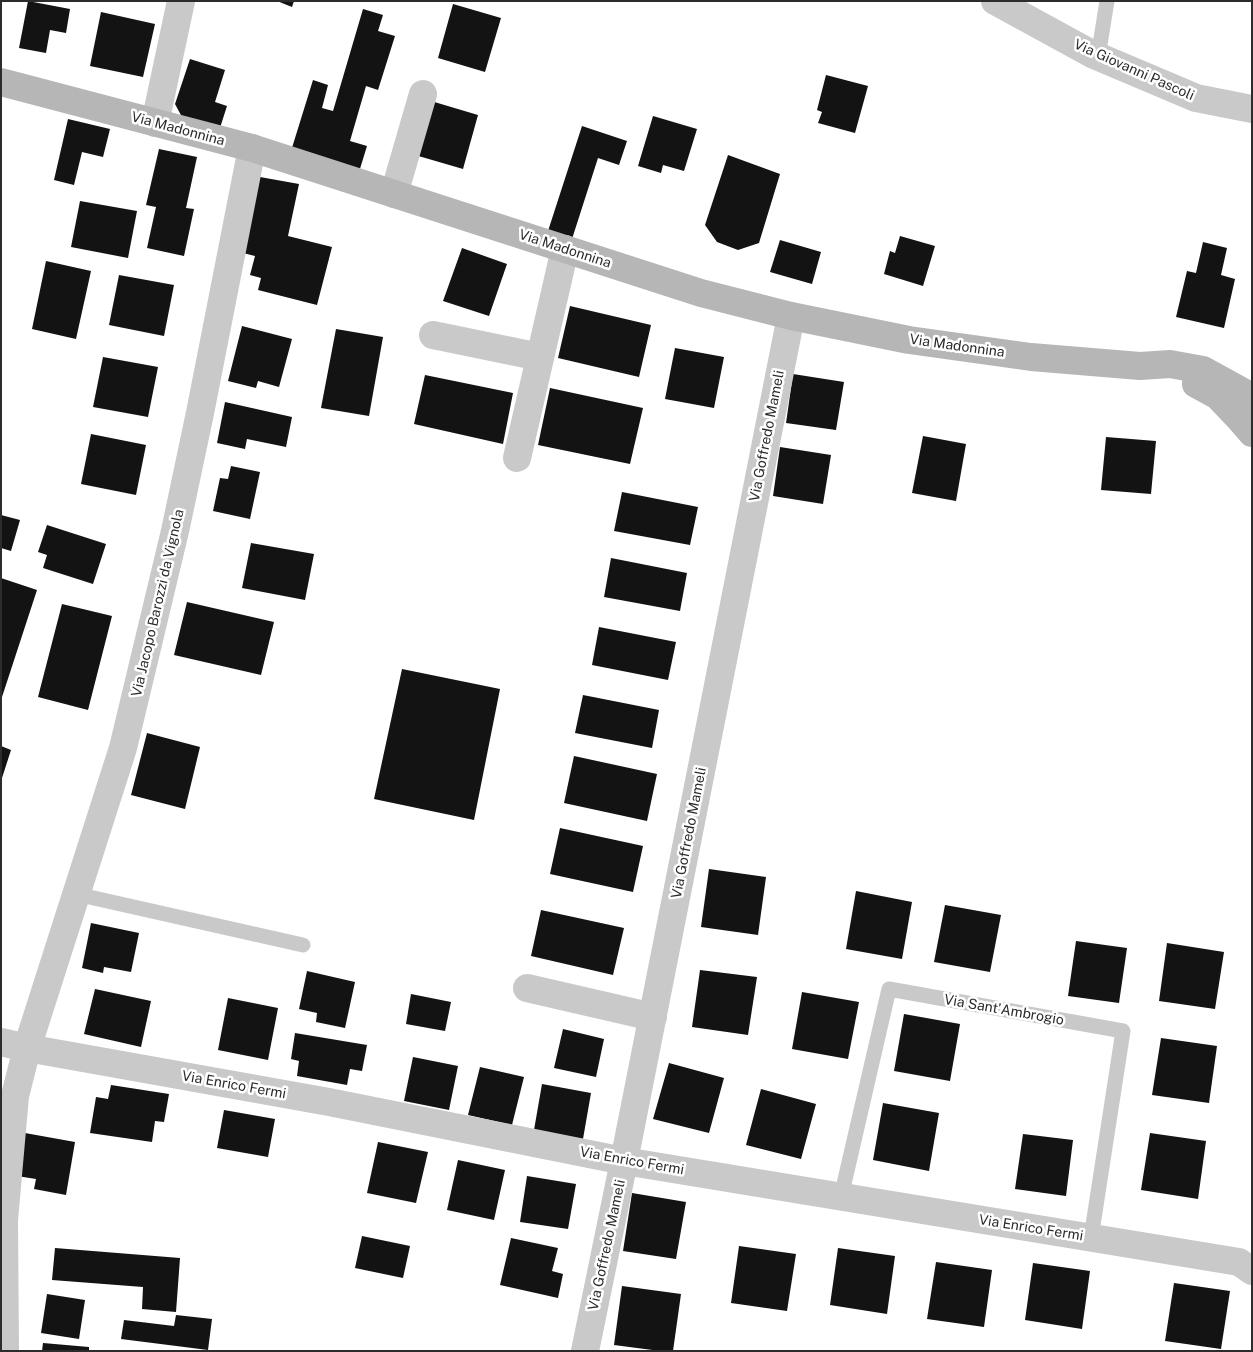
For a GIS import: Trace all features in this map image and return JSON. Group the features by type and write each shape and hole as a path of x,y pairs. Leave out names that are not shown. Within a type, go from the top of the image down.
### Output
{"street":[{"path":"156,123 180,1"},
{"name":"Via Giovanni Pascoli","path":"995,1 1098,57 1196,98 1252,109"},
{"name":"Via Madonnina","path":"1,82 252,148 701,293 791,316 908,340 1031,357 1140,366 1170,364 1203,370 1252,397"},
{"path":"394,194 422,94"},
{"name":"Via Jacopo Barozzi da Vignola","path":"5,1351 4,1220 15,1096 14,1045 76,894 123,748 175,530 252,148"},
{"path":"517,458 565,249"},
{"name":"Via Goffredo Mameli","path":"585,1351 653,1018 791,316"},
{"path":"434,335 540,357"},
{"name":"Via Madonnina","path":"1140,366 1189,380 1218,396 1252,434"},
{"path":"528,988 653,1018"},
{"name":"Via Enrico Fermi","path":"14,1045 329,1102 624,1161 1247,1263"}],"lane":[{"path":"1098,57 1107,1"},
{"path":"76,894 303,944"},
{"name":"Via Sant'Ambrogio","path":"841,1196 889,989 1123,1031 1091,1238"}],"building":[{"path":"28,1 70,9 66,33 50,30 46,53 19,48"},
{"path":"277,1 294,1 292,7"},
{"path":"453,4 501,18 485,72 438,58"},
{"path":"363,9 383,15 378,31 395,36 378,90 366,86 350,141 367,146 359,172 291,151 313,80 328,85 322,108 333,111"},
{"path":"101,12 155,24 143,77 90,66"},
{"path":"190,59 225,70 215,102 227,106 219,131 183,119 175,104"},
{"path":"826,75 868,86 855,133 818,123 822,112 817,110"},
{"path":"431,101 478,115 463,169 415,155"},
{"path":"653,116 697,129 684,171 663,165 661,173 638,166"},
{"path":"68,119 110,129 103,157 82,152 74,185 54,180"},
{"path":"582,126 627,141 619,165 598,158 572,239 548,231"},
{"path":"159,149 197,157 186,208 194,209 184,256 147,248 156,207 146,205"},
{"path":"728,155 780,174 759,243 738,250 717,242 705,225"},
{"path":"260,177 299,184 288,236 332,247 317,305 258,290 261,278 250,275 255,256 243,253"},
{"path":"80,201 137,211 128,258 71,247"},
{"path":"900,236 935,246 923,286 884,274 890,251 895,253"},
{"path":"780,240 821,252 812,284 770,272"},
{"path":"1203,242 1227,248 1221,275 1235,279 1224,328 1176,317 1187,271 1196,273"},
{"path":"462,248 507,264 489,316 443,301"},
{"path":"46,261 91,271 76,339 32,329"},
{"path":"119,275 174,285 164,336 109,325"},
{"path":"570,306 651,325 639,377 558,358"},
{"path":"242,326 292,339 279,387 258,381 256,388 228,381"},
{"path":"336,329 383,337 369,416 321,408"},
{"path":"675,348 724,357 714,408 665,399"},
{"path":"103,357 158,367 148,417 93,407"},
{"path":"793,374 844,382 836,430 786,423"},
{"path":"425,375 513,393 503,444 414,424"},
{"path":"550,388 643,408 630,464 538,445"},
{"path":"225,402 292,417 286,447 247,439 245,449 217,443"},
{"path":"91,434 146,445 136,495 81,484"},
{"path":"923,436 966,444 956,501 912,493"},
{"path":"1106,437 1156,441 1151,494 1101,490"},
{"path":"780,447 831,455 823,504 773,496"},
{"path":"231,466 260,472 250,519 213,511 220,478 228,479"},
{"path":"622,492 698,507 690,545 614,531"},
{"path":"1,515 20,520 11,551 1,548"},
{"path":"47,525 106,544 93,584 43,568 47,555 38,552"},
{"path":"251,543 314,554 305,600 242,588"},
{"path":"611,558 687,573 680,611 604,597"},
{"path":"1,578 37,590 2,697 1,697"},
{"path":"187,602 274,622 261,675 174,655"},
{"path":"62,604 112,616 88,710 38,697"},
{"path":"599,627 676,642 668,680 592,665"},
{"path":"402,669 500,689 474,820 374,799"},
{"path":"583,695 659,710 652,748 575,733"},
{"path":"147,733 200,747 185,809 131,795"},
{"path":"1,746 11,750 2,778 1,778"},
{"path":"574,756 657,774 647,821 564,803"},
{"path":"560,828 643,846 633,892 550,874"},
{"path":"709,869 766,877 758,935 701,927"},
{"path":"856,891 912,902 902,959 846,949"},
{"path":"945,905 1001,915 990,972 934,962"},
{"path":"541,910 624,928 613,975 531,956"},
{"path":"91,923 139,933 131,972 104,967 103,973 82,968"},
{"path":"1076,941 1127,948 1119,1003 1068,996"},
{"path":"1167,943 1224,952 1215,1009 1159,1001"},
{"path":"700,970 757,977 748,1035 692,1027"},
{"path":"307,971 355,982 345,1028 316,1022 317,1013 299,1009"},
{"path":"95,989 151,1001 141,1047 84,1034"},
{"path":"802,992 859,1002 848,1059 792,1049"},
{"path":"411,994 451,1002 445,1031 406,1024"},
{"path":"228,998 278,1008 268,1060 218,1050"},
{"path":"904,1014 960,1024 950,1081 894,1071"},
{"path":"563,1029 604,1039 596,1077 554,1068"},
{"path":"295,1033 367,1045 362,1071 350,1069 347,1085 297,1076 299,1061 291,1059"},
{"path":"1161,1038 1217,1046 1209,1103 1152,1095"},
{"path":"413,1057 458,1066 449,1110 404,1101"},
{"path":"669,1063 724,1078 709,1133 653,1119"},
{"path":"480,1067 524,1077 512,1125 468,1115"},
{"path":"542,1084 591,1093 583,1139 534,1130"},
{"path":"111,1085 169,1094 164,1122 155,1121 152,1142 90,1133 96,1097 108,1099"},
{"path":"761,1089 816,1104 801,1159 746,1145"},
{"path":"883,1103 939,1113 929,1171 873,1160"},
{"path":"224,1110 275,1119 268,1157 217,1148"},
{"path":"25,1133 75,1142 66,1195 34,1189 36,1179 17,1176"},
{"path":"1150,1133 1206,1141 1198,1199 1141,1190"},
{"path":"1023,1134 1073,1140 1066,1196 1015,1189"},
{"path":"378,1142 428,1152 416,1203 367,1193"},
{"path":"458,1160 505,1170 494,1220 447,1210"},
{"path":"527,1176 576,1184 568,1229 520,1222"},
{"path":"632,1193 686,1202 676,1259 623,1251"},
{"path":"362,1236 410,1246 403,1278 355,1268"},
{"path":"511,1238 558,1248 552,1271 563,1274 558,1298 500,1285"},
{"path":"739,1246 796,1254 787,1311 731,1303"},
{"path":"55,1248 180,1258 176,1312 142,1309 143,1287 52,1280"},
{"path":"838,1248 895,1256 887,1314 830,1305"},
{"path":"936,1262 992,1270 984,1327 927,1319"},
{"path":"1033,1263 1090,1271 1082,1329 1025,1320"},
{"path":"1174,1283 1230,1291 1221,1349 1165,1341"},
{"path":"622,1286 681,1294 673,1351 614,1345"},
{"path":"47,1294 85,1300 79,1339 41,1333"},
{"path":"176,1315 212,1319 208,1350 121,1339 124,1320 174,1326"},
{"path":"43,1343 89,1347 89,1351 42,1351"}]}
